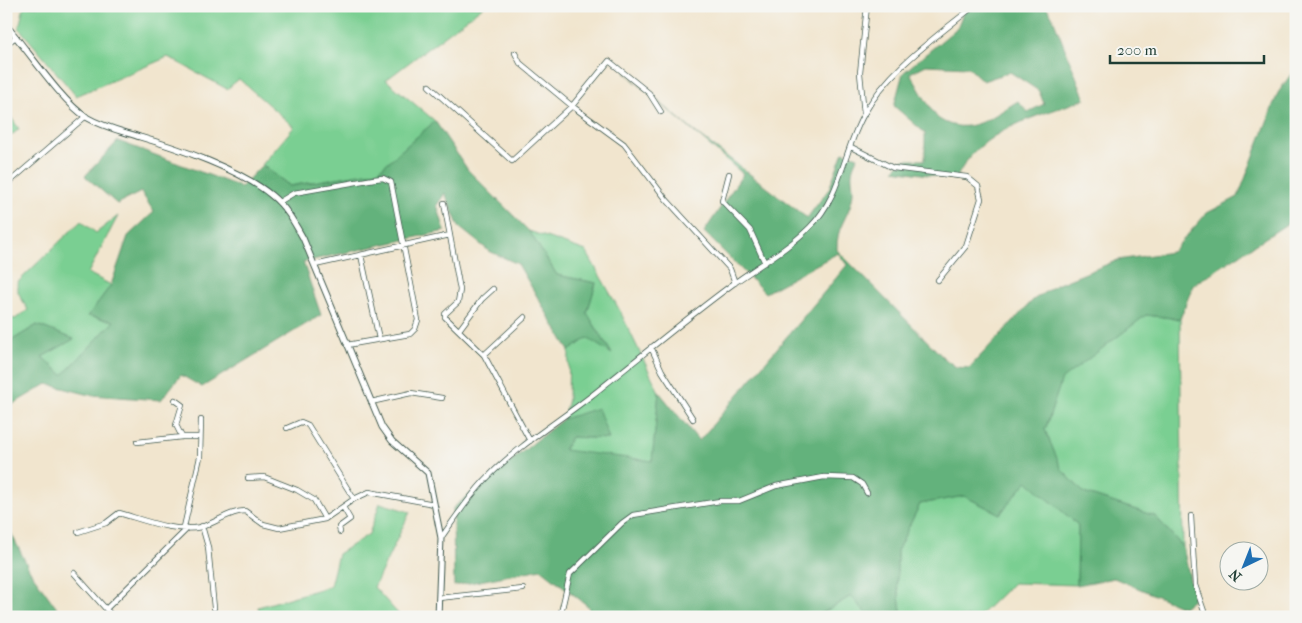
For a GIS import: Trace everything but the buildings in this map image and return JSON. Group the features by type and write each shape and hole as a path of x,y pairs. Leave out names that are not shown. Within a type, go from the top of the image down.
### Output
{"street":[{"path":"864,114 860,74 867,6"},
{"path":"441,538 487,478 530,442 735,283 802,235 818,219 836,189 864,114 878,94 913,56 974,6"},
{"path":"6,25 61,92 86,116 113,129 190,154 223,168 263,189 290,214 315,265 386,434 428,473 441,538 438,617"},
{"path":"6,44 16,37"},
{"path":"515,53 520,63 572,106 624,144 666,199 730,269 735,283"},
{"path":"429,86 512,161 572,106 609,61 649,94 661,112"},
{"path":"6,185 86,116"},
{"path":"851,147 893,168 968,177 978,186 981,199 966,246 938,280"},
{"path":"729,174 722,200 747,225 765,263"},
{"path":"279,202 294,193 383,178 391,182 401,245 418,320 415,329 410,334 347,345"},
{"path":"444,203 460,297 445,314 445,317 484,355 530,442"},
{"path":"315,265 450,235"},
{"path":"361,255 379,339"},
{"path":"459,330 482,299 493,289"},
{"path":"484,355 525,317"},
{"path":"651,348 662,371 693,420"},
{"path":"372,402 411,393 442,398"},
{"path":"175,400 182,405 176,425 182,436"},
{"path":"107,608 186,527 200,457 201,420"},
{"path":"287,428 300,422 305,422 354,499"},
{"path":"137,442 182,436 200,437"},
{"path":"248,478 264,477 298,490 314,500 325,519"},
{"path":"560,617 570,574 622,523 633,515 720,501 739,501 776,486 824,477 853,478 862,484 867,493"},
{"path":"78,532 106,523 119,513 172,527 186,527 202,526 240,511 250,514 263,524 279,528 325,519 354,499 375,492 434,504"},
{"path":"340,532 339,527 350,519 343,507"},
{"path":"1190,516 1192,558 1196,585 1206,617"},
{"path":"202,526 208,547 214,608"},
{"path":"74,573 114,617"},
{"path":"439,598 523,588"}],"green space":[{"path":"24,6 484,6 386,80 435,121 378,171 290,186 262,165 294,127 239,79 227,89 168,57 76,96 19,28"},
{"path":"966,6 1046,6 1052,16 1085,99 1030,119 995,136 979,148 966,162 956,179 894,170 903,160 925,160 925,133 894,106 903,73 957,28","holes":["926,65 968,67 983,81 1010,72 1039,91 1044,104 1028,112 1018,101 990,118 970,126 950,124 939,119 910,73"]},
{"path":"1296,67 1296,218 1193,285 1180,319 1146,315 1062,379 1045,430 1062,470 1084,493 1155,516 1183,547 1194,598 1183,607 1114,578 1077,585 1078,525 1027,481 1000,514 964,496 920,504 897,551 897,583 902,617 869,617 851,596 816,617 591,617 588,606 541,569 454,586 453,508 563,419 598,408 609,439 571,437 564,450 652,461 659,392 699,441 847,265 838,253 765,293 704,232 743,174 624,72 691,129 807,218 829,189 843,152 858,157 852,174 852,199 838,235 837,250 945,359 956,367 969,368 1033,300 1056,285 1118,260 1172,252 1207,213 1238,197 1278,93"},
{"path":"6,110 19,129 6,140"},
{"path":"435,121 468,170 529,231 557,275 596,283 587,313 612,354 587,338 569,351 518,264 489,251 459,227 445,193 437,205 445,231 303,262 321,315 202,387 181,375 161,400 90,395 47,384 8,407 6,463 6,344 37,325 74,339 42,357 63,375 114,321 88,316 111,285 128,236 154,212 141,192 117,204 85,176 118,141 241,187 262,165 290,186 378,171"},
{"path":"118,216 88,273 111,285 88,316 114,321 63,375 42,357 73,339 37,325 6,344 6,317 15,319 28,310 18,292 18,282 81,221 96,233"},
{"path":"529,231 586,251 619,309 659,392 652,461 564,451 571,437 609,439 563,419 568,399 569,351 587,338 611,352 587,313 596,283 557,275"},
{"path":"1146,315 1180,319 1183,547 1155,516 1084,493 1062,470 1045,431 1061,379"},
{"path":"1027,480 1078,525 1077,585 1013,583 978,617 902,617 897,583 897,551 920,504 964,496 1000,514"},
{"path":"380,503 410,512 374,587 401,617 260,617 258,607 330,586 338,554 369,534"},
{"path":"6,523 30,571 63,617 8,617 11,614 6,610"},
{"path":"851,596 869,617 816,617"}]}
